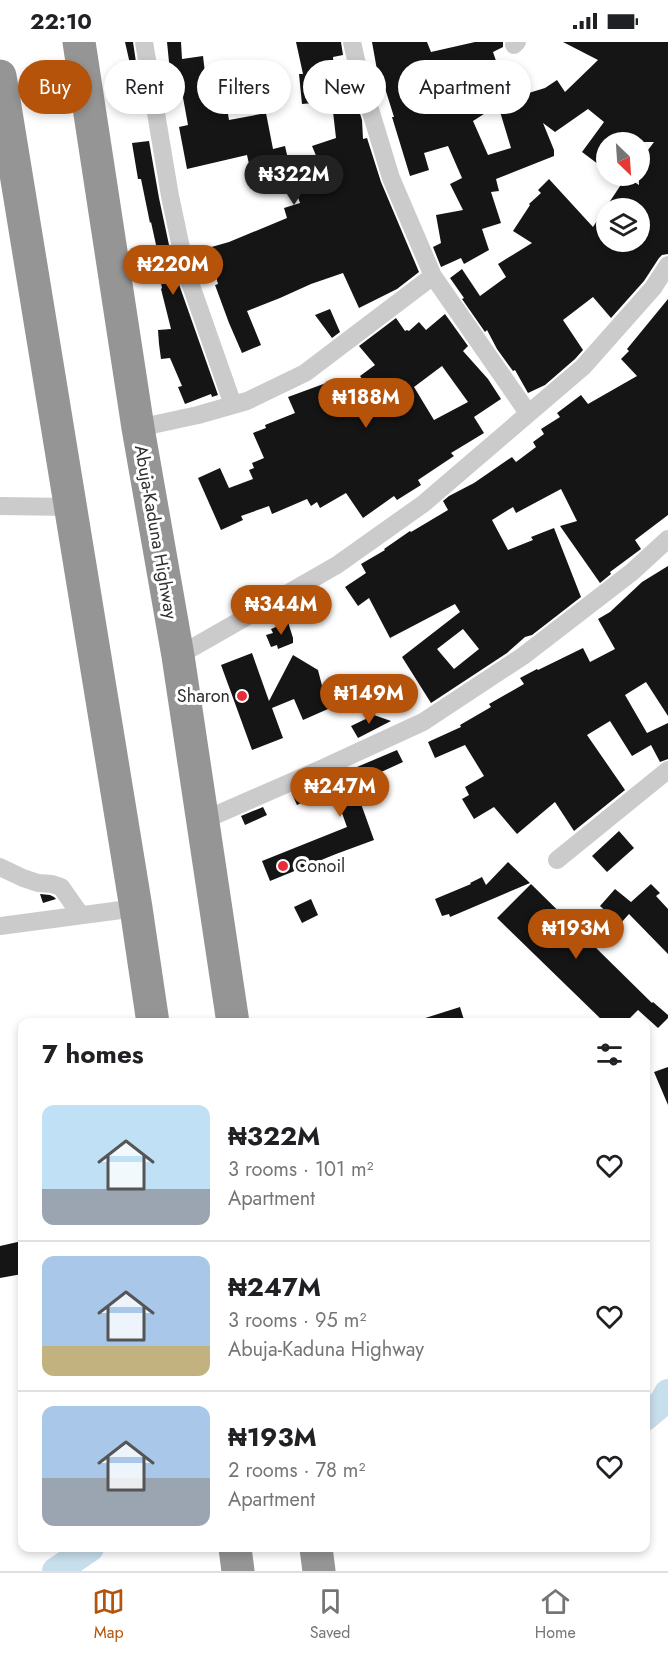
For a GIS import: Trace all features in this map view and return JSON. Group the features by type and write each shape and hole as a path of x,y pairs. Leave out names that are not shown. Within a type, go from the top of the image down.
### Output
{"highway":[{"name":"Abuja-Kaduna Highway","path":"79,42 138,428 178,656 232,1018"},
{"path":"1,92 152,1018"},
{"path":"317,1552 319,1571"}],"street":[{"path":"144,42 170,196 186,271 233,405"},
{"path":"352,42 359,73 391,178 433,276 528,413"},
{"path":"178,656 337,565 423,504 583,367 653,288 668,265"},
{"path":"138,428 198,415 247,401 305,373 433,276"},
{"path":"0,506 69,507"},
{"path":"202,821 423,722 523,656 632,572 668,539"},
{"path":"557,860 668,770"},
{"path":"0,867 38,883 61,887 80,914"},
{"path":"0,926 136,908"}],"building":[{"path":"125,42 133,42 136,60 129,60"},
{"path":"167,42 181,42 182,59 203,56 203,60 197,60 197,114 228,114 229,120 266,114 273,149 285,146 290,168 317,158 312,146 336,138 333,114 360,114 363,139 367,138 381,182 419,272 397,289 359,308 343,273 247,311 261,345 242,353 215,285 218,284 208,248 229,242 287,218 284,208 300,203 291,177 254,186 247,155 187,169 179,127 188,125 185,108 185,60 169,60"},
{"path":"296,42 341,42 343,55 333,57 333,60 303,60 303,74"},
{"path":"372,42 427,42 431,52 475,42 503,42 503,47 493,52 496,60 398,60 398,114 484,114 473,121 488,155 511,148 501,114 531,114 531,92 545,88 557,80 565,92 598,60 563,42 668,42 668,254 659,258 644,281 611,318 593,297 563,320 583,350 545,385 528,393 515,370 513,371 497,349 487,330 485,332 450,278 462,269 480,296 506,277 498,264 532,243 513,231 529,204 541,193 538,190 549,179 593,227 596,222 596,252 650,252 650,198 612,198 620,186 650,186 650,147 654,142 650,142 650,132 597,132 604,122 588,109 555,132 543,123 554,150 554,156 496,179 499,191 491,192 501,223 482,229 489,250 464,264 461,258 441,267 433,247 441,243 436,215 463,210 450,184 462,178 448,146 424,153 429,170 410,176 392,117 394,117 386,91 386,60 375,60"},
{"path":"299,74 303,74 303,104 302,104"},
{"path":"596,133 596,162 582,152"},
{"path":"149,141 175,273 218,395 212,397 211,394 185,404 178,387 182,386 170,358 161,359 158,330 171,329 161,289 157,264 160,263 141,179 138,179 132,143"},
{"path":"668,299 668,515 635,540 641,549 610,572 611,574 600,583 560,526 577,521 561,489 516,513 513,507 492,520 508,550 533,540 531,537 554,528 581,597 532,635 525,637 507,653 431,703 402,657 460,612 455,604 390,638 369,598 358,606 345,587 366,573 361,564 410,531 448,510 443,501 449,496 474,483 512,457 516,462 536,447 533,442 544,434 541,429 560,417 557,413 581,395 588,404 637,376 621,359 629,351 627,349","holes":["463,629 479,649 454,669 437,649"]},
{"path":"330,309 340,332 332,338 315,315"},
{"path":"445,314 468,346 463,351 488,379 501,399 474,417 484,433 451,453 454,456 418,480 421,485 397,500 394,496 363,518 346,493 320,508 317,502 311,506 307,499 272,514 269,506 241,516 243,520 221,530 198,478 220,468 229,488 253,479 249,470 254,468 252,463 264,458 253,433 266,428 265,425 295,413 288,397 337,379 348,409 373,394 360,376 375,365 359,346 396,318 405,331 409,331 419,322 426,330","holes":["442,366 468,402 434,420 414,387"]},
{"path":"668,566 668,716 646,682 625,695 647,733 668,723 668,759 660,762 651,745 632,756 610,721 587,735 625,790 574,831 555,802 517,834 494,807 474,819 462,799 469,795 465,787 484,776 465,745 435,758 428,742 461,727 460,725 491,707 489,704 524,684 520,678 537,669 583,648 590,662 615,649 598,619 610,612 642,582"},
{"path":"288,622 293,643 278,649 277,645 271,647 266,635 273,633 271,629"},
{"path":"252,653 269,701 293,655 318,670 328,709 303,720 294,699 272,708 283,738 252,750 221,665"},
{"path":"374,715 391,721 358,738 351,726"},
{"path":"397,750 403,762 379,773 387,790 360,801 374,840 270,881 262,861 347,827 334,791 329,793 324,781"},
{"path":"311,785 316,796 297,805 292,794"},
{"path":"263,807 267,815 245,825 241,816"},
{"path":"619,831 634,848 607,872 592,856"},
{"path":"508,862 530,883 450,917 449,914 442,916 435,899 482,877 486,885"},
{"path":"531,884 652,1003 668,1015 668,1018 658,1028 650,1018 638,1010 630,1018 600,1018 497,918"},
{"path":"651,884 660,893 656,896 668,909 668,954 629,914 620,924 600,906 615,889 631,902"},
{"path":"40,894 50,895 56,899 43,903"},
{"path":"311,899 318,915 302,923 294,907"},
{"path":"460,1007 463,1018 425,1018"},
{"path":"668,1067 668,1105 654,1072"},
{"path":"18,1242 18,1275 0,1278 0,1246"}],"waterway":[{"path":"650,1413 663,1402 668,1393"},
{"path":"56,1571 84,1552"}],"place":[{"name":"Sharon","path":"242,696"},
{"name":"Conoil","path":"283,866"}]}
